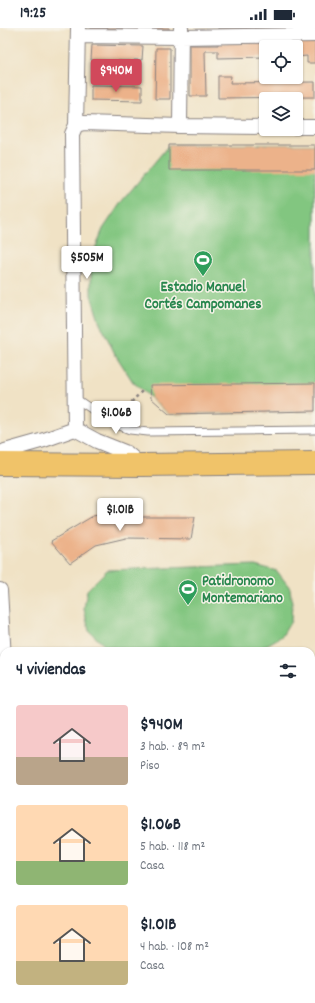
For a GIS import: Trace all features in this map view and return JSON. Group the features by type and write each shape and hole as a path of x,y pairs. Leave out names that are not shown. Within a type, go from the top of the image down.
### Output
{"main road":[{"path":"0,464 141,465 315,463"}],"street":[{"path":"75,429 72,134 76,125 78,32 315,35"},
{"path":"180,126 181,33"},
{"path":"76,125 84,123 259,127"},
{"path":"303,127 315,127"},
{"path":"0,458 5,451 75,429 97,441 127,453 141,465"},
{"path":"0,590 3,647"}],"lane":[{"path":"75,398 112,422 130,430 148,432 315,430"}],"path":[{"path":"112,422 143,390"}],"green space":[{"name":"Estadio Manuel Cortés Campomanes","path":"169,145 315,145 315,411 169,414 133,382 115,354 99,321 91,295 91,259 103,229 122,201"},
{"name":"Patidronomo Montemariano","path":"255,565 277,571 290,588 292,604 291,621 282,636 263,647 105,646 89,631 84,609 87,590 107,570"}],"building":[{"path":"91,28 142,28 142,31 91,32"},
{"path":"155,28 169,28 169,34 155,34"},
{"path":"218,28 315,28 315,30 218,31"},
{"path":"303,42 315,42 315,63 307,63 307,56 303,56"},
{"path":"218,43 259,43 259,57 218,58 218,51 205,51 206,96 190,96 190,45 218,45"},
{"path":"92,45 143,46 142,60 134,60 134,67 130,67 130,61 91,60"},
{"path":"156,48 170,48 170,99 155,99"},
{"path":"218,76 231,76 230,83 303,84 303,82 315,82 315,97 303,97 303,92 259,92 259,98 218,98"},
{"path":"91,85 142,86 142,101 91,100"},
{"path":"169,145 315,145 315,170 169,170"},
{"path":"315,383 315,411 169,414 151,398 150,385"},
{"path":"123,510 124,517 195,517 191,539 126,538 96,545 70,563 51,541 93,516"}],"place":[{"name":"Estadio Manuel Cortés Campomanes","path":"203,277"},
{"name":"Patidronomo Montemariano","path":"188,606"}]}
